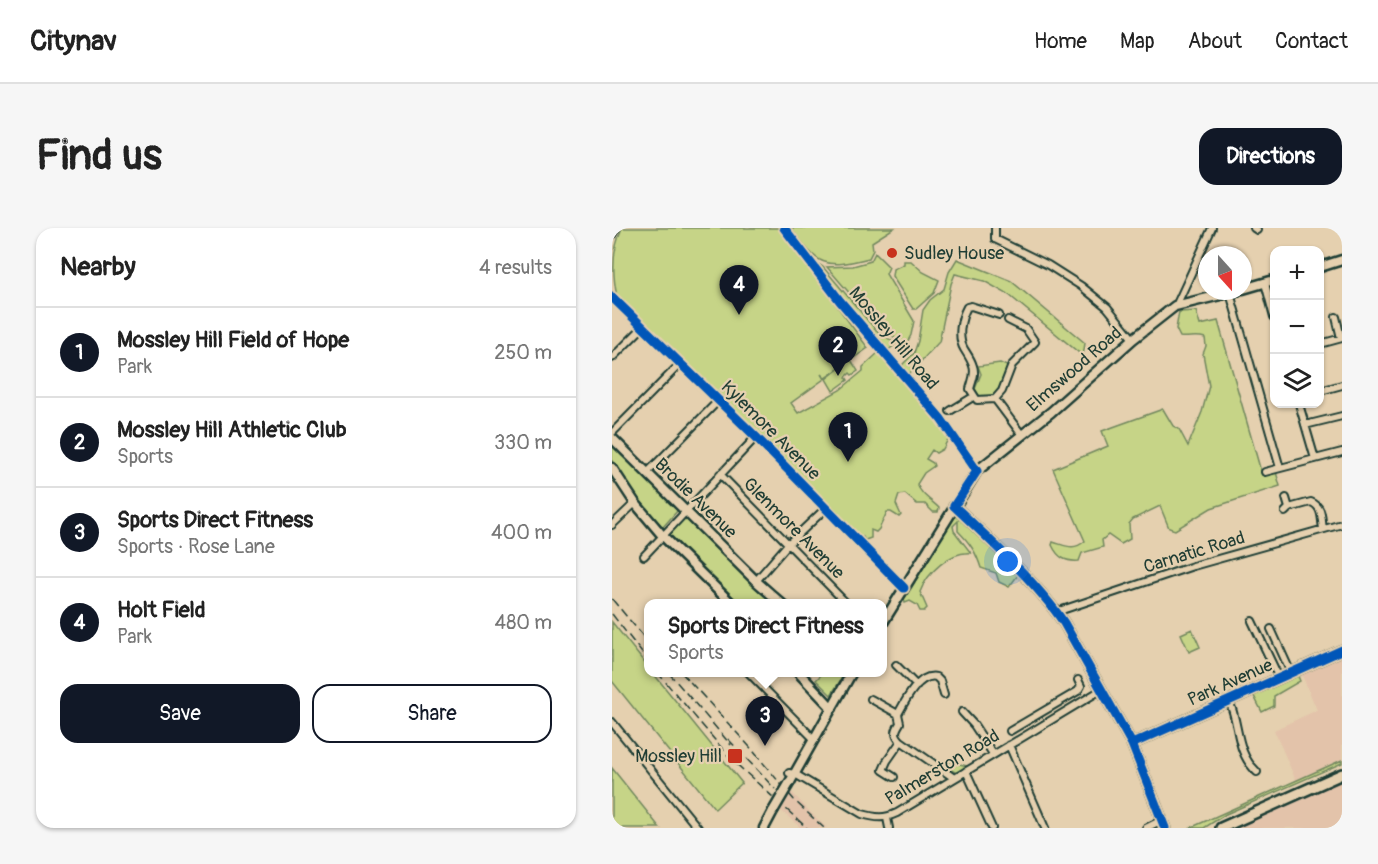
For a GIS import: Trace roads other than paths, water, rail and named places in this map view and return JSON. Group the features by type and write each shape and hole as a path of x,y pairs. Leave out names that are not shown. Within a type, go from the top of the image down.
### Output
{"main road":[{"path":"1221,828 1342,774"}],"street":[{"path":"612,235 616,228"},
{"name":"Mossley Hill Road","path":"784,228 840,301 941,419 977,471"},
{"path":"994,228 996,239 1048,265 1081,286 1107,307 1133,339"},
{"path":"1175,306 1212,228"},
{"path":"1324,266 1342,260"},
{"path":"1252,287 1270,282"},
{"path":"1265,283 1270,300"},
{"name":"Kylemore Avenue","path":"612,297 756,437 904,588"},
{"name":"Elmswood Road","path":"887,616 977,471 1175,306 1200,300"},
{"path":"1236,300 1280,468"},
{"path":"999,315 972,306 967,307 964,313 960,335 963,348 973,366 974,374 970,389 977,400 995,399 1002,391 1012,366 1035,342 1026,329 1008,320"},
{"path":"1324,343 1342,338 1336,317"},
{"path":"612,358 643,327"},
{"path":"612,433 680,364"},
{"path":"1324,390 1342,385"},
{"path":"950,411 973,397"},
{"path":"995,399 1023,435"},
{"path":"647,473 718,401"},
{"path":"1300,408 1315,459"},
{"path":"1305,425 1342,416"},
{"path":"644,556 756,437"},
{"name":"Brodie Avenue","path":"612,438 756,581 777,599"},
{"path":"1265,472 1342,452"},
{"path":"612,468 635,503 662,535 727,599"},
{"name":"Glenmore Avenue","path":"720,474 844,599"},
{"path":"1286,498 1287,510 1311,502 1315,504 1321,510 1323,529"},
{"path":"612,525 635,503"},
{"path":"954,506 1001,551 1056,612 1132,744 1164,824 1146,828"},
{"path":"756,581 788,544 826,508"},
{"name":"Carnatic Road","path":"1056,612 1193,566 1342,524"},
{"path":"1252,621 1279,678"},
{"path":"1270,629 1291,673"},
{"name":"Park Avenue","path":"1132,744 1342,650"},
{"path":"896,665 917,686"},
{"path":"944,695 936,676 928,677 917,686 898,714 900,723 896,735 901,741 954,778"},
{"path":"753,677 815,740"},
{"path":"803,677 832,708"},
{"path":"764,828 791,776 815,740 849,677"},
{"path":"1010,731 1078,691 1081,686 1078,680"},
{"name":"Palmerston Road","path":"791,776 862,814 874,818 887,818 1101,690"},
{"path":"1078,691 1084,700"},
{"path":"875,698 884,708 898,714"},
{"path":"1229,700 1245,756 1257,772"},
{"path":"962,712 974,725 993,754"},
{"path":"1032,718 1038,728"},
{"path":"612,722 698,828"},
{"path":"894,777 884,770 887,761 901,741"},
{"path":"1009,745 1045,828"},
{"path":"966,771 992,828"},
{"path":"887,818 889,828"}],"railway":[{"path":"612,599 644,637"},
{"path":"612,614 644,656"},
{"path":"661,677 731,759 807,828"},
{"path":"672,677 731,745"},
{"path":"686,677 749,746 795,801 824,828"},
{"path":"728,739 775,789"}],"place":[{"name":"Sudley House","path":"892,253"},
{"name":"Holt Field","path":"739,315"},
{"name":"Mossley Hill Athletic Club","path":"838,376"},
{"name":"Mossley Hill Field of Hope","path":"848,462"},
{"name":"Sports Direct Fitness","path":"765,746"},
{"name":"Mossley Hill","path":"735,756"}]}
